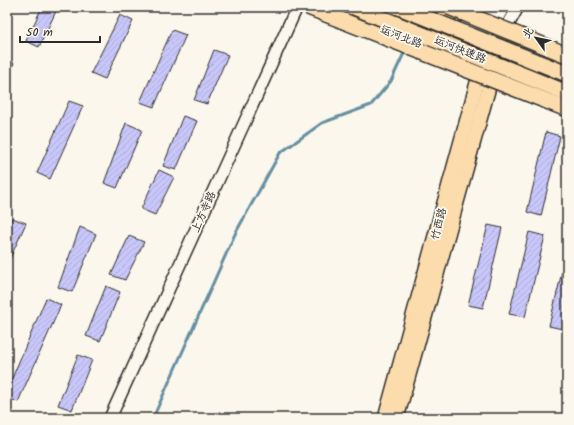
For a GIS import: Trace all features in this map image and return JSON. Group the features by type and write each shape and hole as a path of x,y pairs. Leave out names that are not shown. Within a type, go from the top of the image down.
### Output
{"highway":[{"path":"308,7 567,109"},
{"name":"运河快速路","path":"354,7 567,93"},
{"name":"运河快速路","path":"399,7 567,74"},
{"path":"449,7 567,55"}],"main road":[{"name":"运河北路","path":"323,7 494,72 567,102"},
{"path":"437,7 567,60"},
{"name":"竹西路","path":"385,418 481,68 503,34"},
{"name":"竹西路","path":"397,418 494,72 503,34"}],"street":[{"name":"上方寺路","path":"110,418 297,7"},
{"name":"竹西路","path":"503,34 518,7"}],"building":[{"path":"42,7 58,7 39,47 26,41"},
{"path":"120,15 133,21 105,79 91,73"},
{"path":"172,30 186,35 154,107 140,102"},
{"path":"214,50 228,55 207,104 194,100"},
{"path":"7,60 14,63 7,77"},
{"path":"69,101 83,106 50,179 37,173"},
{"path":"183,116 197,121 176,170 163,166"},
{"path":"126,123 142,130 117,188 104,183"},
{"path":"546,132 560,136 541,216 527,212"},
{"path":"159,170 174,177 155,215 141,209"},
{"path":"12,218 26,223 7,265 7,229"},
{"path":"488,225 502,228 483,308 468,305"},
{"path":"80,227 96,234 72,292 58,287"},
{"path":"529,232 545,236 525,317 509,314"},
{"path":"129,236 144,242 125,280 111,275"},
{"path":"567,255 567,330 549,326"},
{"path":"106,286 120,292 100,341 86,336"},
{"path":"46,298 61,305 18,402 7,398 7,390"},
{"path":"78,355 92,360 72,410 58,405"}],"waterway":[{"path":"153,418 235,234 280,153 322,123 371,105 391,81 405,51"}]}
